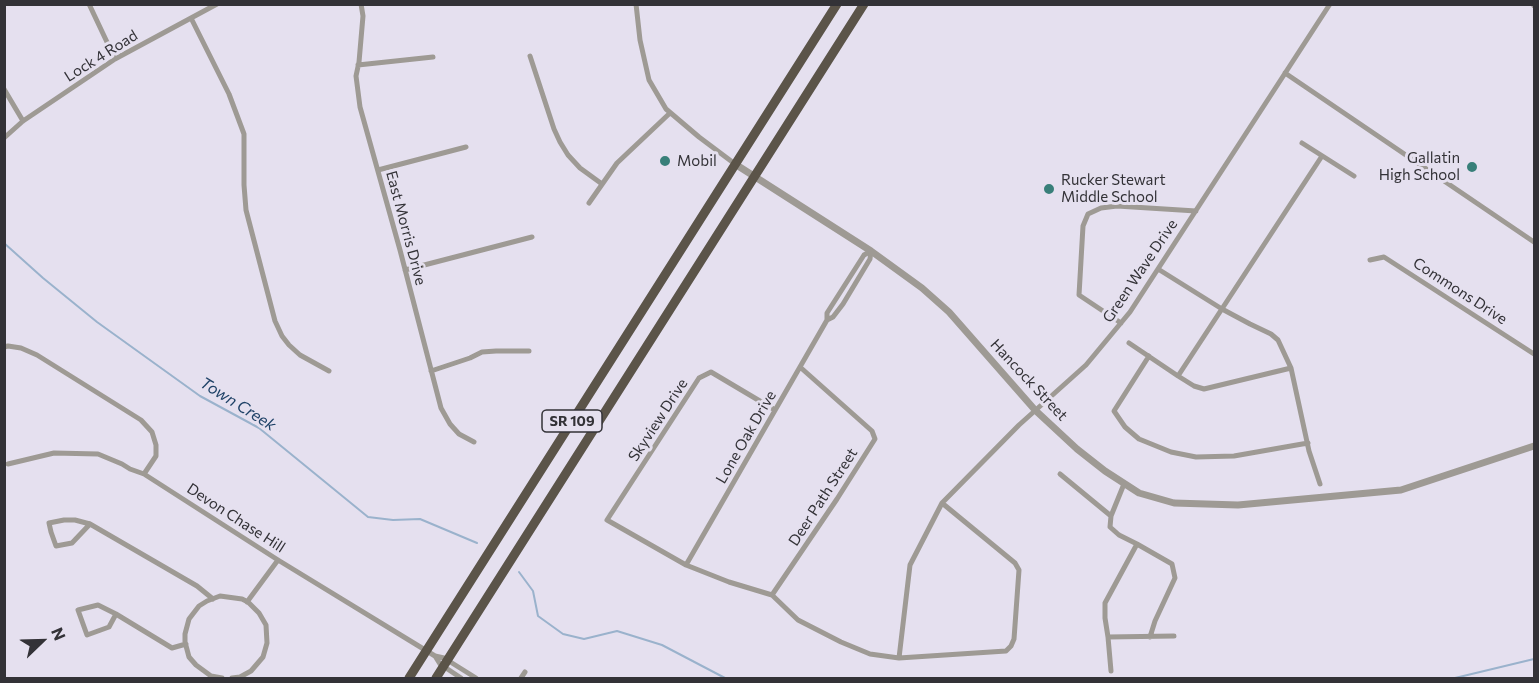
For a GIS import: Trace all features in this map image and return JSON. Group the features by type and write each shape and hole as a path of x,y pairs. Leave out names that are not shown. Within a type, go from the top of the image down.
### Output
{"highway":[{"name":"SR 109","path":"409,678 837,4"},
{"name":"SR 109","path":"436,678 864,4"}],"street":[{"path":"88,4 115,59"},
{"path":"201,4 204,11"},
{"name":"Lock 4 Road","path":"4,138 22,121 115,59 217,4"},
{"name":"East Morris Drive","path":"361,4 363,16 356,76 360,106 441,408 459,434 474,442"},
{"name":"Hancock Street","path":"636,4 640,40 649,80 669,113 735,164 872,251 922,288 949,312 1035,410 1077,449 1139,493 1174,504 1238,505 1401,490 1534,446"},
{"name":"Green Wave Drive","path":"900,658 910,565 942,503 1035,410 1086,365 1130,312 1330,4"},
{"path":"191,18 229,94 244,134 246,210 275,321 289,345 300,355 329,371"},
{"path":"530,56 560,142 580,168 602,184"},
{"path":"358,65 433,57"},
{"path":"1285,73 1534,242"},
{"path":"4,89 22,121"},
{"path":"590,203 617,163 669,113"},
{"path":"1302,143 1354,176"},
{"path":"378,170 466,147"},
{"path":"1178,376 1322,156"},
{"path":"1121,323 1079,294 1083,226 1088,214 1101,208 1117,206 1196,212"},
{"path":"405,270 532,237"},
{"name":"Lone Oak Drive","path":"686,565 827,320 827,313 864,255 872,251"},
{"name":"Commons Drive","path":"1370,260 1384,257 1534,354"},
{"path":"1158,268 1222,309 1271,333 1278,340 1291,368 1320,484"},
{"path":"1129,343 1194,386 1204,389 1291,368"},
{"path":"4,347 21,348 37,355 141,420 152,432 156,445 156,456 144,474"},
{"path":"431,371 482,352 529,351"},
{"path":"1149,356 1114,411 1125,427 1139,438 1171,452 1196,457 1234,456 1308,443"},
{"name":"Deer Path Street","path":"772,596 875,439 872,431 800,367"},
{"name":"Skyview Drive","path":"686,565 608,520 699,378 711,372 775,411"},
{"name":"Devon Chase Hill","path":"8,464 54,453 98,454 130,470 144,474 446,664"},
{"path":"1060,474 1111,516"},
{"path":"1124,484 1111,516 1110,527 1119,535 1172,564 1175,578 1150,637"},
{"path":"686,565 772,596 798,620 823,634 870,654 900,658 1006,651 1014,639 1019,570 1015,563 942,503"},
{"path":"90,524 72,543 56,546 49,523 64,519 90,524 198,586 213,599"},
{"path":"1111,671 1105,603 1137,544"},
{"path":"247,602 278,560"},
{"path":"222,678 204,672 189,657 185,634 189,619 199,606 220,596 242,599 247,602 260,613 266,625 267,642 263,657 251,671 241,677 232,678"},
{"path":"116,614 109,627 87,635 78,610 98,605 116,614 172,648 186,644"},
{"path":"1108,637 1174,636"},
{"path":"446,664 461,678"},
{"path":"446,664 476,678"},
{"path":"200,678 204,672"},
{"path":"521,678 525,672"}],"waterway":[{"name":"Town Creek","path":"4,243 97,322 200,396 259,428 368,517 393,520 420,519 477,543"},
{"name":"Town Creek","path":"519,572 533,591 538,616 563,634 584,639 617,631 662,645 725,678"},
{"name":"Town Creek","path":"1455,678 1534,659"}],"place":[{"name":"Mobil","path":"665,161"},
{"name":"Gallatin High School","path":"1472,167"},
{"name":"Rucker Stewart Middle School","path":"1049,189"}]}
